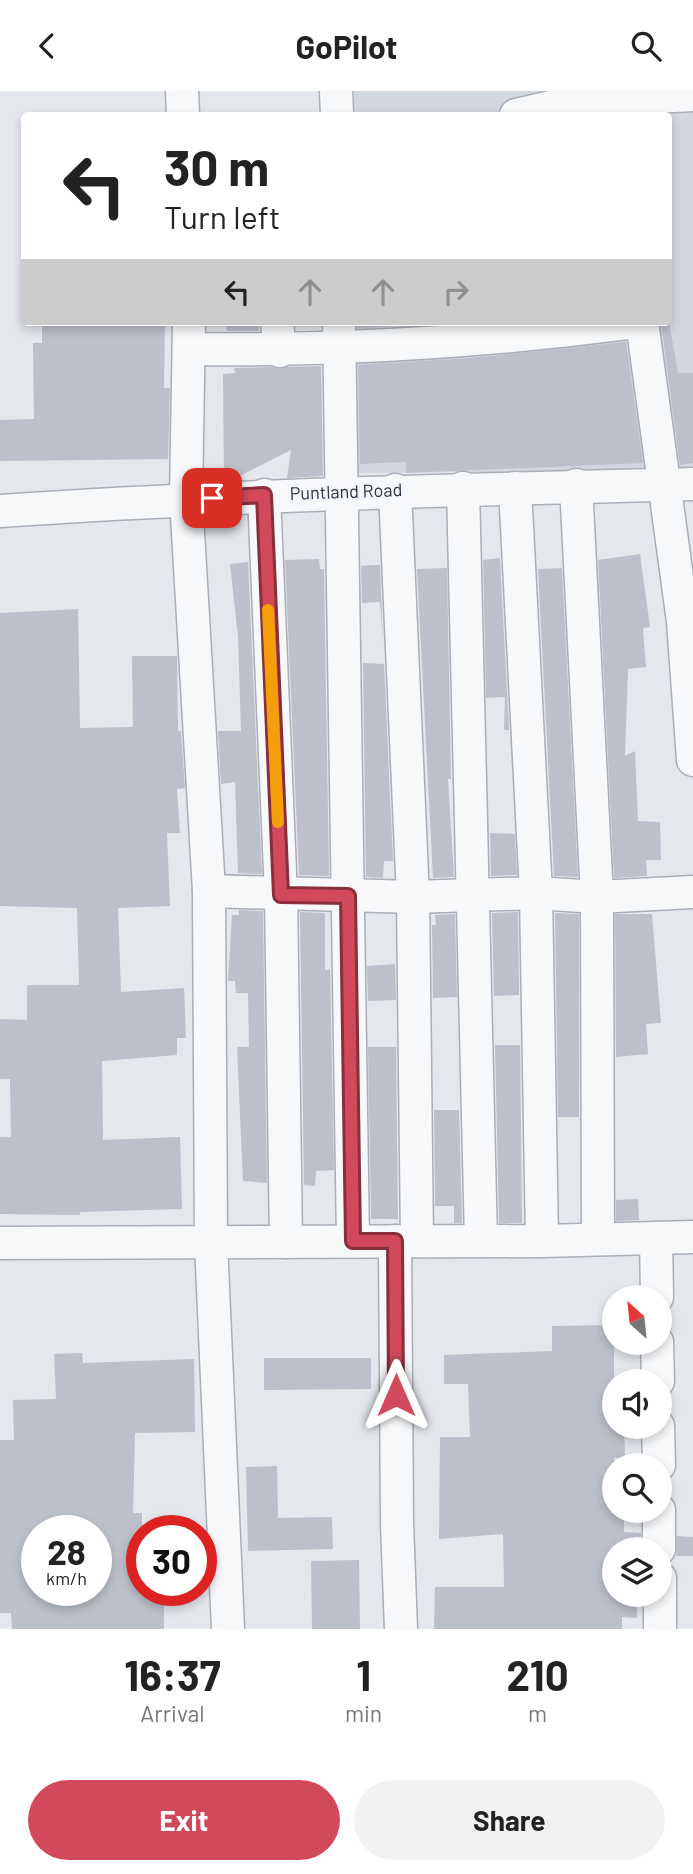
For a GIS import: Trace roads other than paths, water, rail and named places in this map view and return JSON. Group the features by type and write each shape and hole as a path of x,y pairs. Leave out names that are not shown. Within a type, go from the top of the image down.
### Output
{"street":[{"path":"182,91 183,112"},
{"path":"336,91 337,112"},
{"path":"550,111 599,96 617,99 693,95"},
{"path":"228,1629 211,1242 209,891 186,499 190,336 339,335 459,343 543,328 574,326"},
{"path":"640,326 681,608 693,760"},
{"path":"339,335 353,1241"},
{"name":"Puntland Road","path":"0,511 340,492 693,484"},
{"path":"576,485 597,897 598,1238"},
{"path":"463,488 481,1241"},
{"path":"515,488 536,893 542,1241"},
{"path":"395,490 413,897 397,1523 401,1629"},
{"path":"264,495 281,895 286,1242"},
{"path":"209,891 413,897 536,893 597,897 693,892"},
{"path":"0,1243 542,1241 693,1237"},
{"path":"656,1238 657,1285"},
{"path":"660,1607 660,1629"}]}
